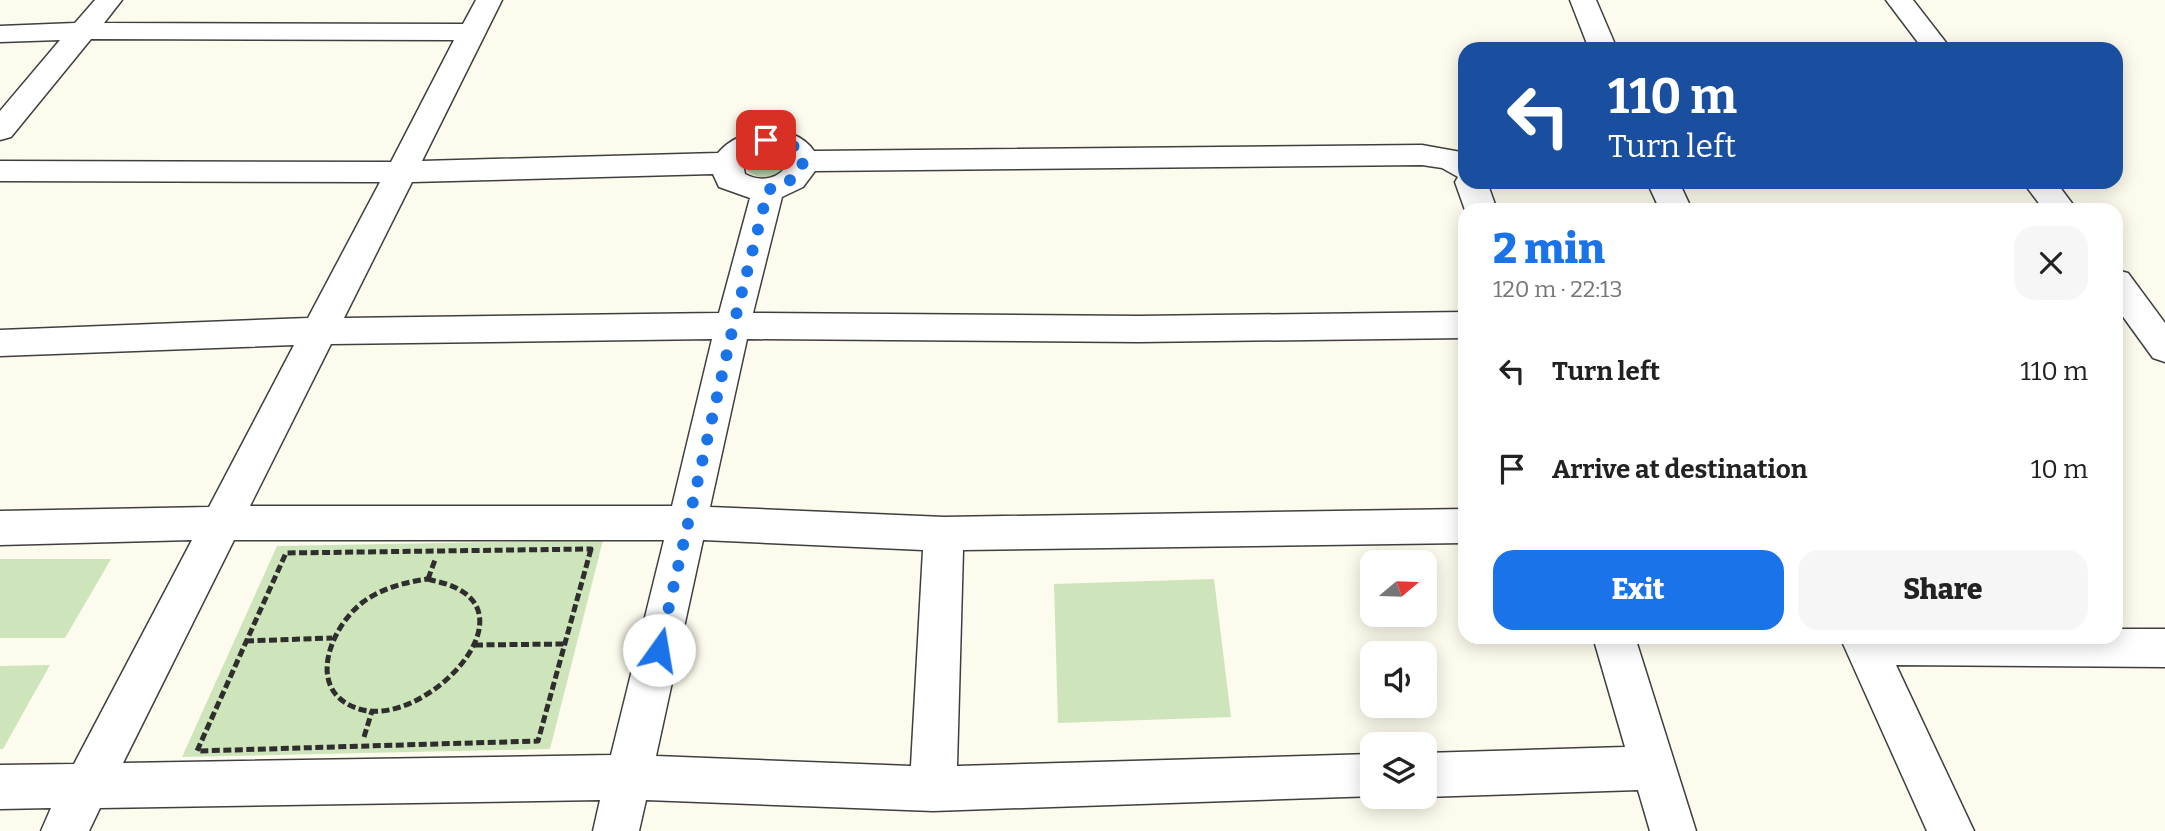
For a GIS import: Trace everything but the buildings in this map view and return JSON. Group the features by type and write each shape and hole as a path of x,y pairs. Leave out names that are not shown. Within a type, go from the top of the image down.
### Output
{"street":[{"path":"0,130 109,0"},
{"path":"64,831 489,0"},
{"path":"1583,0 1600,42"},
{"path":"1899,0 1932,42"},
{"path":"0,34 83,31 472,32"},
{"path":"0,171 400,172 727,163 741,148 766,140 789,143 797,149 804,161"},
{"path":"804,161 1422,155 1450,159 1458,164"},
{"path":"727,163 730,180 742,188 768,190 795,178 804,161"},
{"path":"2044,189 2056,203"},
{"path":"616,831 733,327 768,190"},
{"path":"2123,291 2165,349"},
{"path":"0,343 319,331 733,327 1139,329 1458,325"},
{"path":"0,527 222,523 688,523 944,534 1458,526"},
{"path":"933,789 944,534"},
{"path":"1616,644 1673,831"},
{"path":"1864,644 1951,831"},
{"path":"1964,644 2165,648"},
{"path":"1437,775 1653,768"},
{"path":"0,787 630,777 933,789 1360,776"}],"path":[{"path":"592,549 538,741 197,751 246,641 286,553 592,549"},
{"path":"428,579 438,551"},
{"path":"428,579 449,582 464,591 475,605 479,624 475,645 464,666 445,686 421,701 396,710 372,711 351,706 335,695 327,678 326,668 332,638 345,619 363,602 406,582 428,579"},
{"path":"246,641 332,638"},
{"path":"475,645 565,644"},
{"path":"362,746 372,711"}],"green space":[{"path":"773,152 782,155 786,161 782,172 765,178 748,171 748,164 753,157"},
{"path":"603,540 550,749 182,757 277,546"},
{"path":"0,559 111,559 65,638 0,638"},
{"path":"1214,579 1231,717 1058,723 1054,584"},
{"path":"50,665 3,749 0,749 0,666"}],"route":[{"path":"659,650 733,327 768,190 795,178 802,170 804,161 803,156 789,143 766,140"}]}
